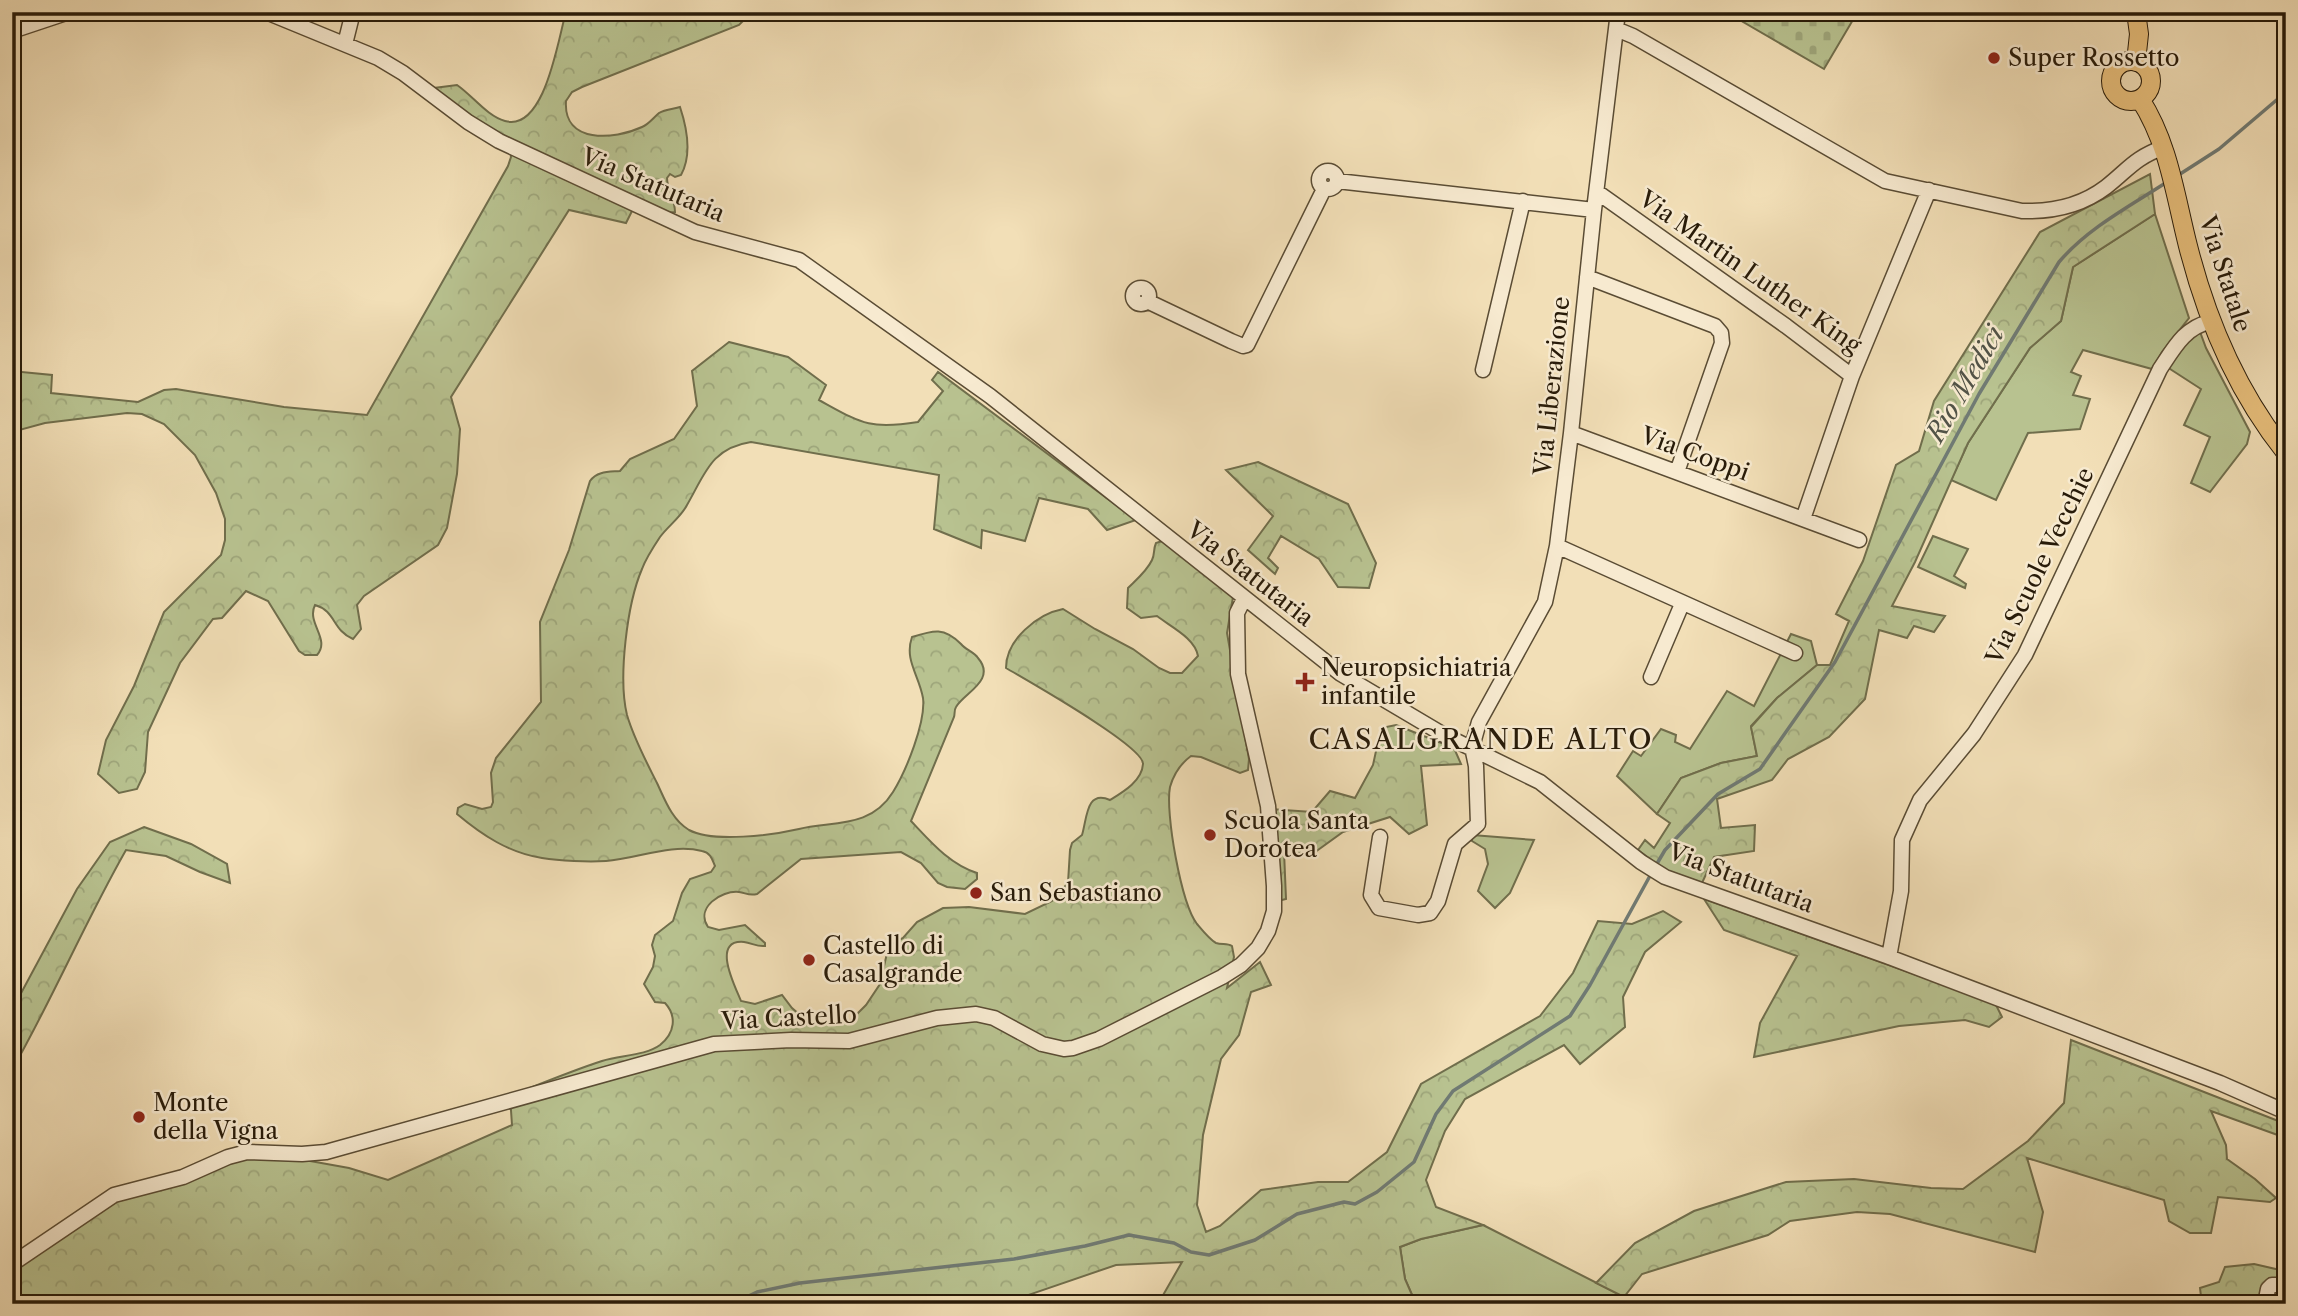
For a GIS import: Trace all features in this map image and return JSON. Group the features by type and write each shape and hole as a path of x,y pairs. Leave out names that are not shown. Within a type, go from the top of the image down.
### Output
{"main road":[{"path":"2136,12 2139,34 2136,62"},
{"path":"2126,62 2136,62 2147,69 2151,80 2149,89 2140,99 2122,98 2113,89 2112,76 2118,67 2126,62"},
{"name":"Via Statale","path":"2140,99 2154,121 2166,156 2210,322 2242,389 2286,453"}],"street":[{"path":"12,32 69,12"},
{"name":"Via Statutaria","path":"266,12 390,64 456,114 499,141 695,232 799,260 990,396 1344,676 1444,735 1540,782 1660,874 1889,957 2220,1083 2286,1112"},
{"path":"345,44 354,12"},
{"name":"Via Liberazione","path":"1472,747 1479,722 1545,602 1557,546 1618,12"},
{"path":"1616,29 1633,36 1879,178 1929,190 2022,211 2043,212 2065,207 2094,195 2137,159 2166,156"},
{"path":"1147,301 1242,346 1247,345 1330,185 1523,201 1594,210"},
{"name":"Via Martin Luther King","path":"1597,192 1852,376 1929,190"},
{"path":"1483,370 1523,201"},
{"path":"1587,277 1715,326 1721,332 1722,343 1677,472"},
{"name":"Via Scuole Vecchie","path":"1889,957 1901,891 1902,840 1920,800 1975,734 2025,655 2160,369 2191,328 2210,322"},
{"path":"1802,519 1852,376"},
{"name":"Via Coppi","path":"1572,433 1859,540"},
{"path":"1557,546 1795,653"},
{"name":"Via Castello","path":"12,1264 114,1195 183,1177 237,1154 255,1151 315,1154 714,1044 791,1040 849,1041 937,1018 976,1014 1001,1022 1042,1044 1064,1049 1073,1048 1099,1040 1222,977 1241,965 1258,948 1268,931 1273,911 1274,886 1268,806 1238,674 1237,613 1244,599"},
{"path":"1651,677 1682,604"},
{"path":"1380,837 1371,895 1379,908 1418,915 1430,913 1438,901 1455,844 1478,824 1476,766 1472,747"},
{"path":"2265,1304 2268,1289 2272,1285 2281,1285 2286,1290"}],"green space":[{"path":"566,12 752,12 739,25 582,87 572,92 566,101 567,115 573,125 581,132 605,136 642,127 659,113 680,107 686,132 686,159 681,175 675,177 670,174 667,178 675,212 665,213 637,201 626,223 569,210 451,397 460,429 457,474 447,528 438,545 364,596 357,605 361,629 353,639 341,631 327,612 315,605 313,618 321,643 317,655 305,655 299,651 268,601 246,591 222,618 213,619 180,663 148,732 145,772 137,789 119,793 98,774 106,740 134,686 164,612 221,555 225,540 225,519 216,493 195,455 164,424 142,414 127,413 45,423 19,430 12,440 12,371 52,375 51,393 138,402 164,390 176,389 284,407 367,415 511,157 509,146 434,88 457,85 498,118 519,121 530,112 548,81"},
{"path":"1726,12 1857,12 1857,13 1824,69"},
{"path":"2150,174 2155,214 2073,267 2061,321 2030,348 1968,443 1915,562 1892,606 1945,616 1934,632 1914,626 1907,638 1879,630 1865,699 1829,737 1788,759 1772,780 1717,799 1721,828 1755,825 1754,851 1714,857 1702,883 1665,870 1638,850 1645,840 1654,848 1670,823 1657,814 1681,778 1721,763 1757,756 1751,727 1777,698 1817,665 1830,665 1849,621 1836,614 1863,561 1896,465 1919,451 1934,401 2040,232"},
{"path":"2155,214 2189,318 2152,369 2083,350 2071,372 2081,376 2073,395 2090,399 2080,429 2028,433 1996,500 1951,480 1968,443 2030,348 2061,321 2073,267"},
{"path":"2199,329 2206,348 2250,432 2247,444 2210,492 2191,483 2210,437 2184,425 2201,389 2167,367 2185,339"},
{"path":"729,342 788,357 826,385 819,400 856,419 876,425 918,422 943,391 932,380 938,372 1136,520 1107,530 1088,509 1039,498 1025,541 982,530 981,548 934,529 939,475 751,442 727,450 711,464 684,509 660,537 644,565 632,601 624,662 624,700 630,724 666,803 683,826 700,834 743,837 851,821 874,812 884,804 898,783 914,746 921,720 923,698 911,660 912,637 944,632 976,656 984,673 977,686 955,708 954,717 911,821 949,858 977,873 977,879 965,889 947,887 938,883 921,863 901,852 801,859 757,894 732,892 718,897 707,907 705,913 708,927 719,930 745,925 765,943 765,946 762,946 734,943 728,948 728,966 741,1001 755,1004 782,995 808,1022 824,1024 850,1021 866,1005 880,984 887,953 892,944 903,938 917,922 943,908 969,907 1025,914 1052,901 1068,883 1072,843 1082,835 1092,802 1102,798 1110,800 1126,790 1136,781 1143,764 1125,743 1006,668 1007,658 1017,638 1034,622 1063,609 1133,649 1159,668 1170,673 1182,673 1198,656 1192,644 1182,633 1157,616 1141,618 1127,608 1128,588 1150,564 1156,543 1165,540 1233,597 1227,633 1249,759 1248,770 1240,773 1201,757 1191,756 1176,773 1170,787 1169,799 1172,836 1180,878 1197,924 1214,942 1232,946 1234,957 1227,988 1260,962 1271,985 1251,992 1239,1035 1221,1059 1203,1135 1197,1205 1206,1232 1220,1226 1261,1190 1318,1182 1348,1182 1387,1152 1421,1084 1540,1016 1573,973 1598,921 1632,924 1663,911 1681,922 1645,952 1623,997 1625,1027 1580,1064 1564,1045 1465,1099 1445,1131 1426,1180 1436,1207 1483,1225 1421,1239 1400,1247 1405,1279 1416,1304 1158,1304 1182,1262 1116,1265 1002,1304 12,1304 12,1272 119,1200 235,1155 288,1157 349,1168 388,1180 512,1125 510,1096 602,1061 654,1049 669,1035 673,1019 669,1008 665,1003 655,1002 644,984 653,967 655,956 652,945 655,935 673,921 682,893 690,879 711,872 715,866 709,855 702,851 678,849 606,861 542,858 518,852 496,842 457,814 458,808 465,804 482,809 491,807 491,773 496,758 541,702 540,622 569,550 590,481 600,474 620,471 630,459 674,439 697,406 692,371"},
{"path":"1258,462 1348,504 1376,563 1369,588 1338,587 1319,559 1281,536 1268,558 1278,568 1275,574 1248,550 1273,516 1226,470"},
{"path":"1933,536 1968,549 1954,576 1966,584 1965,588 1918,567"},
{"path":"1791,634 1811,641 1817,665 1777,698 1751,726 1757,756 1721,763 1681,778 1657,814 1617,776 1633,751 1641,756 1661,729 1676,735 1675,742 1690,749 1727,691 1754,706"},
{"path":"1396,725 1454,748 1461,764 1421,766 1427,825 1409,834 1390,817 1343,832 1311,855 1284,851 1286,899 1274,902 1269,809 1312,812 1330,791 1355,798 1373,765 1381,728"},
{"path":"144,827 191,844 227,864 230,883 166,856 126,850 12,1070 12,1010 77,889 110,842"},
{"path":"1472,835 1534,840 1510,893 1495,908 1478,891 1488,864 1485,849 1472,841"},
{"path":"1704,899 1995,1003 2002,1017 1989,1027 1965,1020 1899,1026 1754,1057 1760,1023 1797,956 1724,930"},
{"path":"2071,1040 2286,1124 2286,1138 2211,1111 2226,1145 2227,1159 2276,1198 2270,1202 2218,1197 2211,1233 2190,1233 2169,1221 2164,1200 2027,1158 2043,1212 2035,1252 1890,1214 1857,1212 1790,1221 1768,1235 1642,1274 1624,1297 1596,1283 1635,1243 1694,1211 1786,1182 1854,1179 1963,1189 2028,1141 2064,1103"},
{"path":"1483,1225 1638,1304 1416,1304 1405,1279 1400,1247 1421,1239"},
{"path":"2254,1264 2286,1274 2286,1304 2202,1304 2200,1288 2219,1282 2225,1267"}],"waterway":[{"name":"Rio Medici","path":"2177,176 2219,149 2286,92"},
{"name":"Rio Medici","path":"1655,867 1665,850 1718,794 1760,769 1835,662 1979,394 2059,262 2096,228 2167,182"},
{"path":"732,1304 757,1292 800,1283 1014,1259 1129,1235 1174,1243 1191,1252 1209,1255 1255,1240 1297,1214 1344,1202 1355,1204 1377,1192 1414,1162 1436,1114 1453,1091 1570,1016 1651,874"}],"place":[{"name":"Super Rossetto","path":"1994,58"},
{"name":"Neuropsichiatria infantile","path":"1305,682"},
{"name":"Scuola Santa Dorotea","path":"1210,835"},
{"name":"San Sebastiano","path":"976,893"},
{"name":"Castello di Casalgrande","path":"809,960"},
{"name":"Monte della Vigna","path":"139,1117"}],"district":[{"name":"CASALGRANDE ALTO","path":"1481,739"}]}
